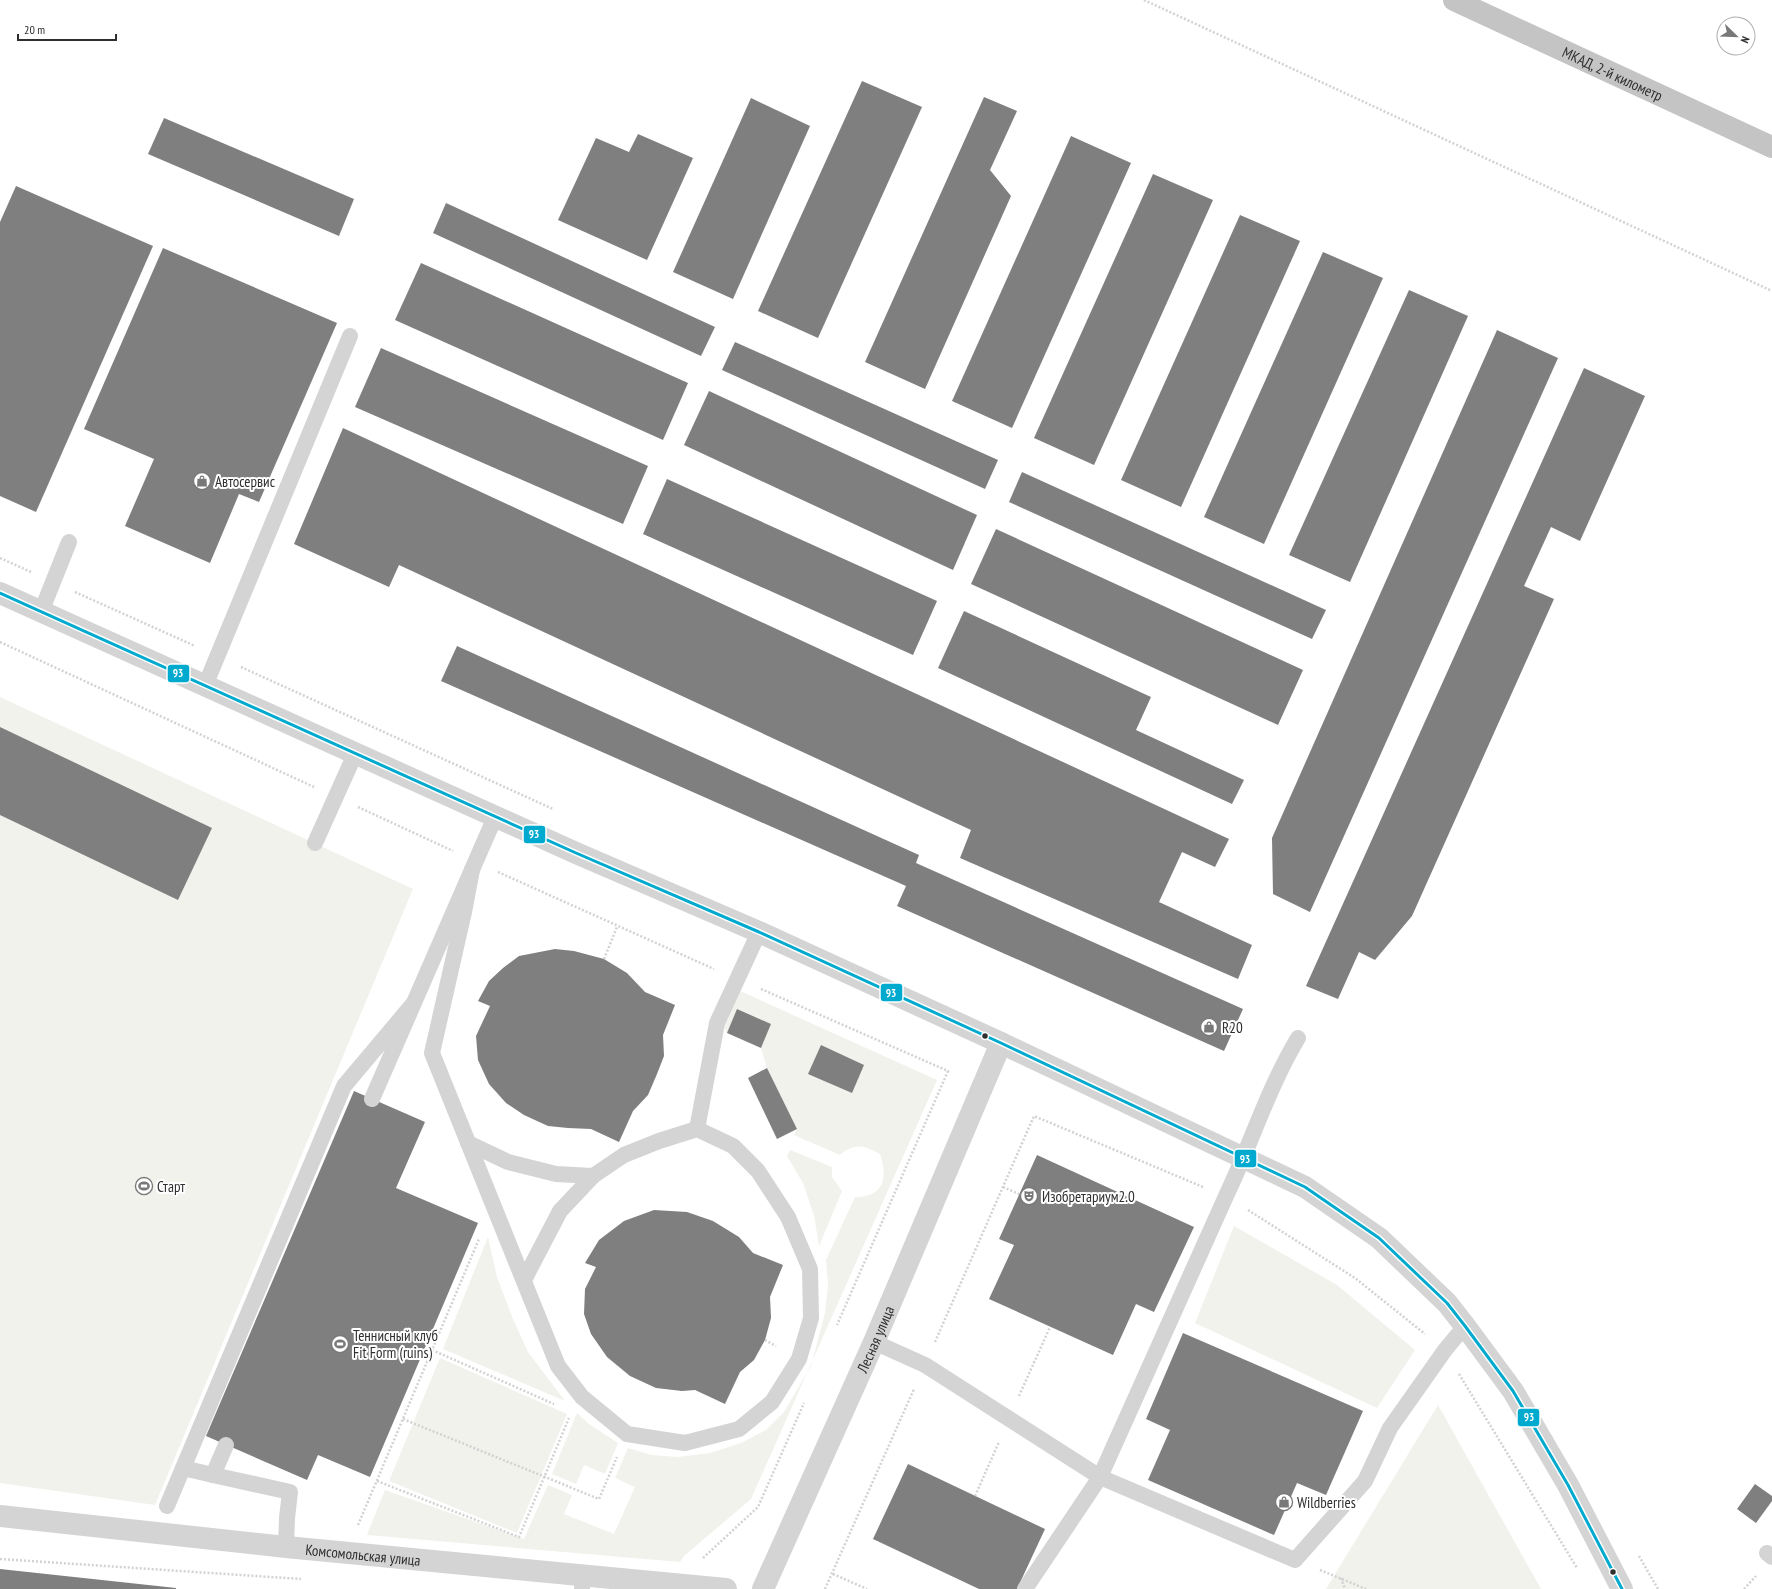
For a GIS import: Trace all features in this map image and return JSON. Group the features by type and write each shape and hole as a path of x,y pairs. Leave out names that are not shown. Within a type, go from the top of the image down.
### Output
{"highway":[{"name":"МКАД, 2-й километр","path":"1454,0 1772,147"}],"street":[{"path":"0,594 355,754 759,932 1001,1043 1305,1187 1379,1238 1447,1303 1514,1391 1568,1485 1622,1589"},
{"name":"Лесная улица","path":"763,1589 874,1342 1001,1043"},
{"name":"Комсомольская улица","path":"0,1516 286,1547 353,1552 583,1582 726,1589"}],"lane":[{"path":"205,686 350,336"},
{"path":"41,612 69,542"},
{"path":"314,843 355,754"},
{"path":"372,1099 495,816"},
{"path":"472,870 432,1053 558,1366 582,1397 627,1434 685,1443 739,1429 772,1402 799,1359 811,1318 810,1269 788,1217 758,1171 734,1146 697,1129 624,1155 593,1176 560,1211 524,1280"},
{"path":"697,1129 716,1023 759,932"},
{"path":"167,1506 344,1086 413,1004"},
{"path":"1025,1589 1100,1477 1244,1158 1250,1139 1287,1056 1298,1038"},
{"path":"468,1143 508,1162 556,1174 593,1176"},
{"path":"874,1342 925,1365 1100,1477 1295,1560 1365,1481 1390,1428 1445,1350 1465,1326"},
{"path":"213,1475 226,1445"},
{"path":"183,1468 290,1492 286,1547"}],"path":[{"path":"1144,0 1772,291"},
{"path":"604,959 617,927"},
{"path":"834,1333 948,1071"},
{"path":"1034,1116 1226,1196 1355,1278 1445,1350 1577,1568"},
{"path":"1003,1186 1019,1194"},
{"path":"353,1552 353,1539 493,1205"},
{"path":"975,1496 1050,1326"},
{"path":"432,1350 571,1412"},
{"path":"377,1481 519,1537 571,1412 582,1397"},
{"path":"701,1560 758,1508 806,1398"},
{"path":"403,1419 599,1499 627,1434"},
{"path":"0,1559 302,1579"},
{"path":"1295,1560 1366,1589"},
{"path":"833,1574 867,1589"},
{"path":"1341,1578 1345,1589"}],"shaded area":[{"name":"Старт","path":"0,697 413,889 155,1505 0,1483"},
{"path":"740,991 937,1080 812,1361 825,1313 828,1285 826,1260 855,1197 872,1194 878,1190 884,1171 880,1154 864,1147 855,1147 840,1155 794,1135 797,1129 767,1068 761,1048 771,1024 738,1009 727,1033 724,1027"},
{"path":"790,1150 832,1167 832,1177 842,1191 819,1246 814,1215 803,1183 787,1156"},
{"path":"1234,1226 1337,1285 1415,1350 1377,1408 1195,1323"},
{"path":"488,1237 497,1277 513,1319 528,1352 565,1401 443,1349"},
{"path":"440,1358 567,1414 517,1533 389,1481"},
{"path":"807,1373 751,1499 684,1556 680,1562 367,1535 385,1490 524,1539 548,1485 572,1495 564,1514 614,1534 635,1487 615,1478 628,1448 652,1455 678,1457 710,1453 741,1443 766,1430 784,1412"},
{"path":"1438,1405 1541,1589 1326,1589"},
{"path":"577,1413 589,1424 618,1443 605,1474 584,1465 576,1484 552,1474"}],"building":[{"path":"862,81 922,107 818,338 758,311"},
{"path":"984,97 1017,111 990,170 1011,196 925,389 865,362"},
{"path":"751,98 810,126 733,299 673,272"},
{"path":"164,118 354,199 339,236 148,154"},
{"path":"638,134 693,158 647,260 558,220 596,138 629,152"},
{"path":"1071,136 1131,163 1012,428 952,401"},
{"path":"1153,174 1213,200 1094,465 1034,438"},
{"path":"16,186 153,246 36,512 0,496 0,222"},
{"path":"446,203 715,327 701,356 433,233"},
{"path":"1240,215 1300,241 1181,507 1121,480"},
{"path":"163,248 337,323 259,502 239,494 210,563 125,526 154,459 84,429"},
{"path":"1323,252 1383,278 1264,544 1204,517"},
{"path":"421,263 688,383 663,440 395,320"},
{"path":"1409,290 1468,316 1350,582 1289,555"},
{"path":"1497,330 1558,358 1310,912 1273,894 1272,838"},
{"path":"735,342 998,460 985,489 722,370"},
{"path":"381,348 648,466 623,524 355,407"},
{"path":"1584,368 1645,396 1580,541 1551,527 1524,586 1554,599 1412,916 1375,960 1359,952 1338,999 1306,986"},
{"path":"709,391 977,515 953,570 684,445"},
{"path":"343,428 1229,839 1215,867 1182,852 1159,902 1252,945 1238,979 960,858 971,830 399,565 389,587 294,544"},
{"path":"1022,472 1326,610 1312,639 1009,502"},
{"path":"667,479 937,601 913,655 643,534"},
{"path":"996,529 1303,670 1278,725 971,584"},
{"path":"964,611 1151,697 1136,730 1244,780 1232,804 938,668"},
{"path":"457,646 919,855 916,863 1243,1009 1224,1051 897,906 906,886 441,681"},
{"path":"0,727 212,828 178,900 0,815"},
{"path":"555,949 574,951 604,959 627,973 645,992 675,1005 663,1035 664,1056 657,1074 648,1095 633,1111 619,1142 591,1129 548,1126 524,1115 506,1103 489,1084 478,1060 476,1036 490,1006 478,1001 489,981 519,956"},
{"path":"737,1009 771,1024 761,1048 727,1033"},
{"path":"821,1045 864,1065 852,1093 808,1074"},
{"path":"767,1068 797,1129 777,1139 748,1078"},
{"path":"354,1091 425,1122 396,1188 478,1223 370,1477 318,1455 307,1480 206,1436"},
{"path":"1037,1155 1194,1227 1154,1312 1136,1304 1113,1355 989,1299 1014,1245 999,1239"},
{"path":"654,1210 687,1212 713,1221 739,1237 753,1253 783,1265 770,1297 771,1318 765,1340 754,1360 740,1372 725,1404 695,1390 682,1391 656,1388 630,1376 607,1357 591,1334 584,1314 585,1289 596,1267 585,1263 599,1240 624,1221"},
{"path":"1183,1333 1363,1411 1326,1495 1297,1483 1274,1535 1148,1480 1170,1430 1146,1419"},
{"path":"908,1464 1045,1529 1017,1589 979,1589 873,1539"},
{"path":"1755,1484 1772,1496 1772,1501 1756,1523 1737,1509"},
{"path":"0,1569 176,1588 176,1589 0,1589"}],"transit line":[{"name":"93","path":"0,593 576,853 759,932 1001,1043 1305,1187 1379,1238 1447,1303 1513,1391 1568,1485 1622,1589"}],"place":[{"name":"Автосервис","path":"202,481"},
{"name":"R20","path":"1209,1027"},
{"name":"Старт","path":"144,1186"},
{"name":"Изобретариум2.0","path":"1029,1196"},
{"name":"Теннисный клуб Fit Form (ruins)","path":"340,1344"},
{"name":"Wildberries","path":"1284,1502"}]}
